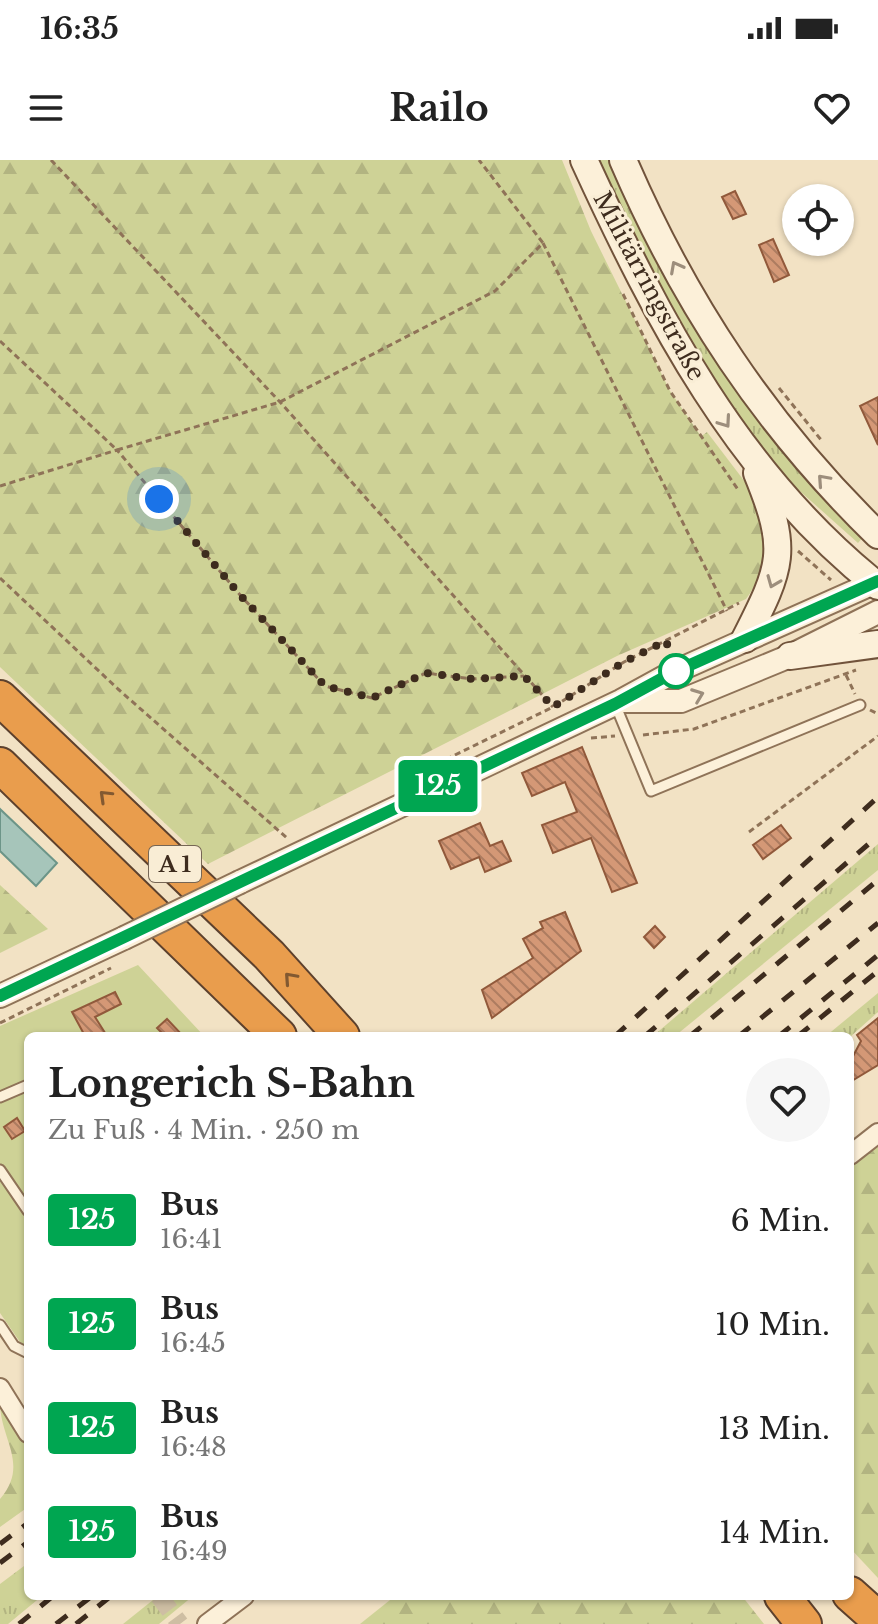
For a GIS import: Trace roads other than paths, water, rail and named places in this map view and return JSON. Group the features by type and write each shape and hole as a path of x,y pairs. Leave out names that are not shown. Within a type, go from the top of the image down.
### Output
{"highway":[{"name":"A 1","path":"0,698 269,955 338,1032"},
{"name":"A 1","path":"0,765 275,1032"},
{"path":"854,1598 878,1619"},
{"path":"763,1600 780,1624"},
{"path":"785,1600 804,1624"},
{"path":"832,1600 851,1624"}],"main road":[{"name":"Militärringstraße","path":"584,160 672,341 749,455 876,583"},
{"name":"Militärringstraße","path":"623,160 639,196 726,357 827,484 878,535"},
{"path":"745,639 779,566 775,518 749,455"},
{"path":"790,656 878,644"}],"street":[{"path":"0,996 618,703 745,639 876,583"},
{"path":"618,703 681,701 790,656 878,612"},
{"path":"854,1152 878,1133"},
{"path":"0,1388 24,1427"},
{"path":"207,1624 239,1600"}],"lane":[{"path":"618,703 627,735 651,791 860,705"},
{"path":"0,1097 24,1087"},
{"path":"0,1170 24,1205"},
{"path":"0,1325 14,1346 24,1351"}],"water":[{"path":"0,809 57,863 36,886 0,851"}],"tunnel":[{"path":"162,1600 180,1624"}],"railway":[{"path":"619,1032 878,797"},
{"path":"650,1032 878,836"},
{"path":"695,1032 878,880"},
{"path":"744,1032 878,923"},
{"path":"784,1032 878,955"},
{"path":"803,1032 878,971"},
{"path":"0,1544 24,1526"},
{"path":"0,1563 24,1545"},
{"path":"19,1624 48,1600"},
{"path":"56,1624 87,1600"},
{"path":"76,1624 106,1600"}]}
